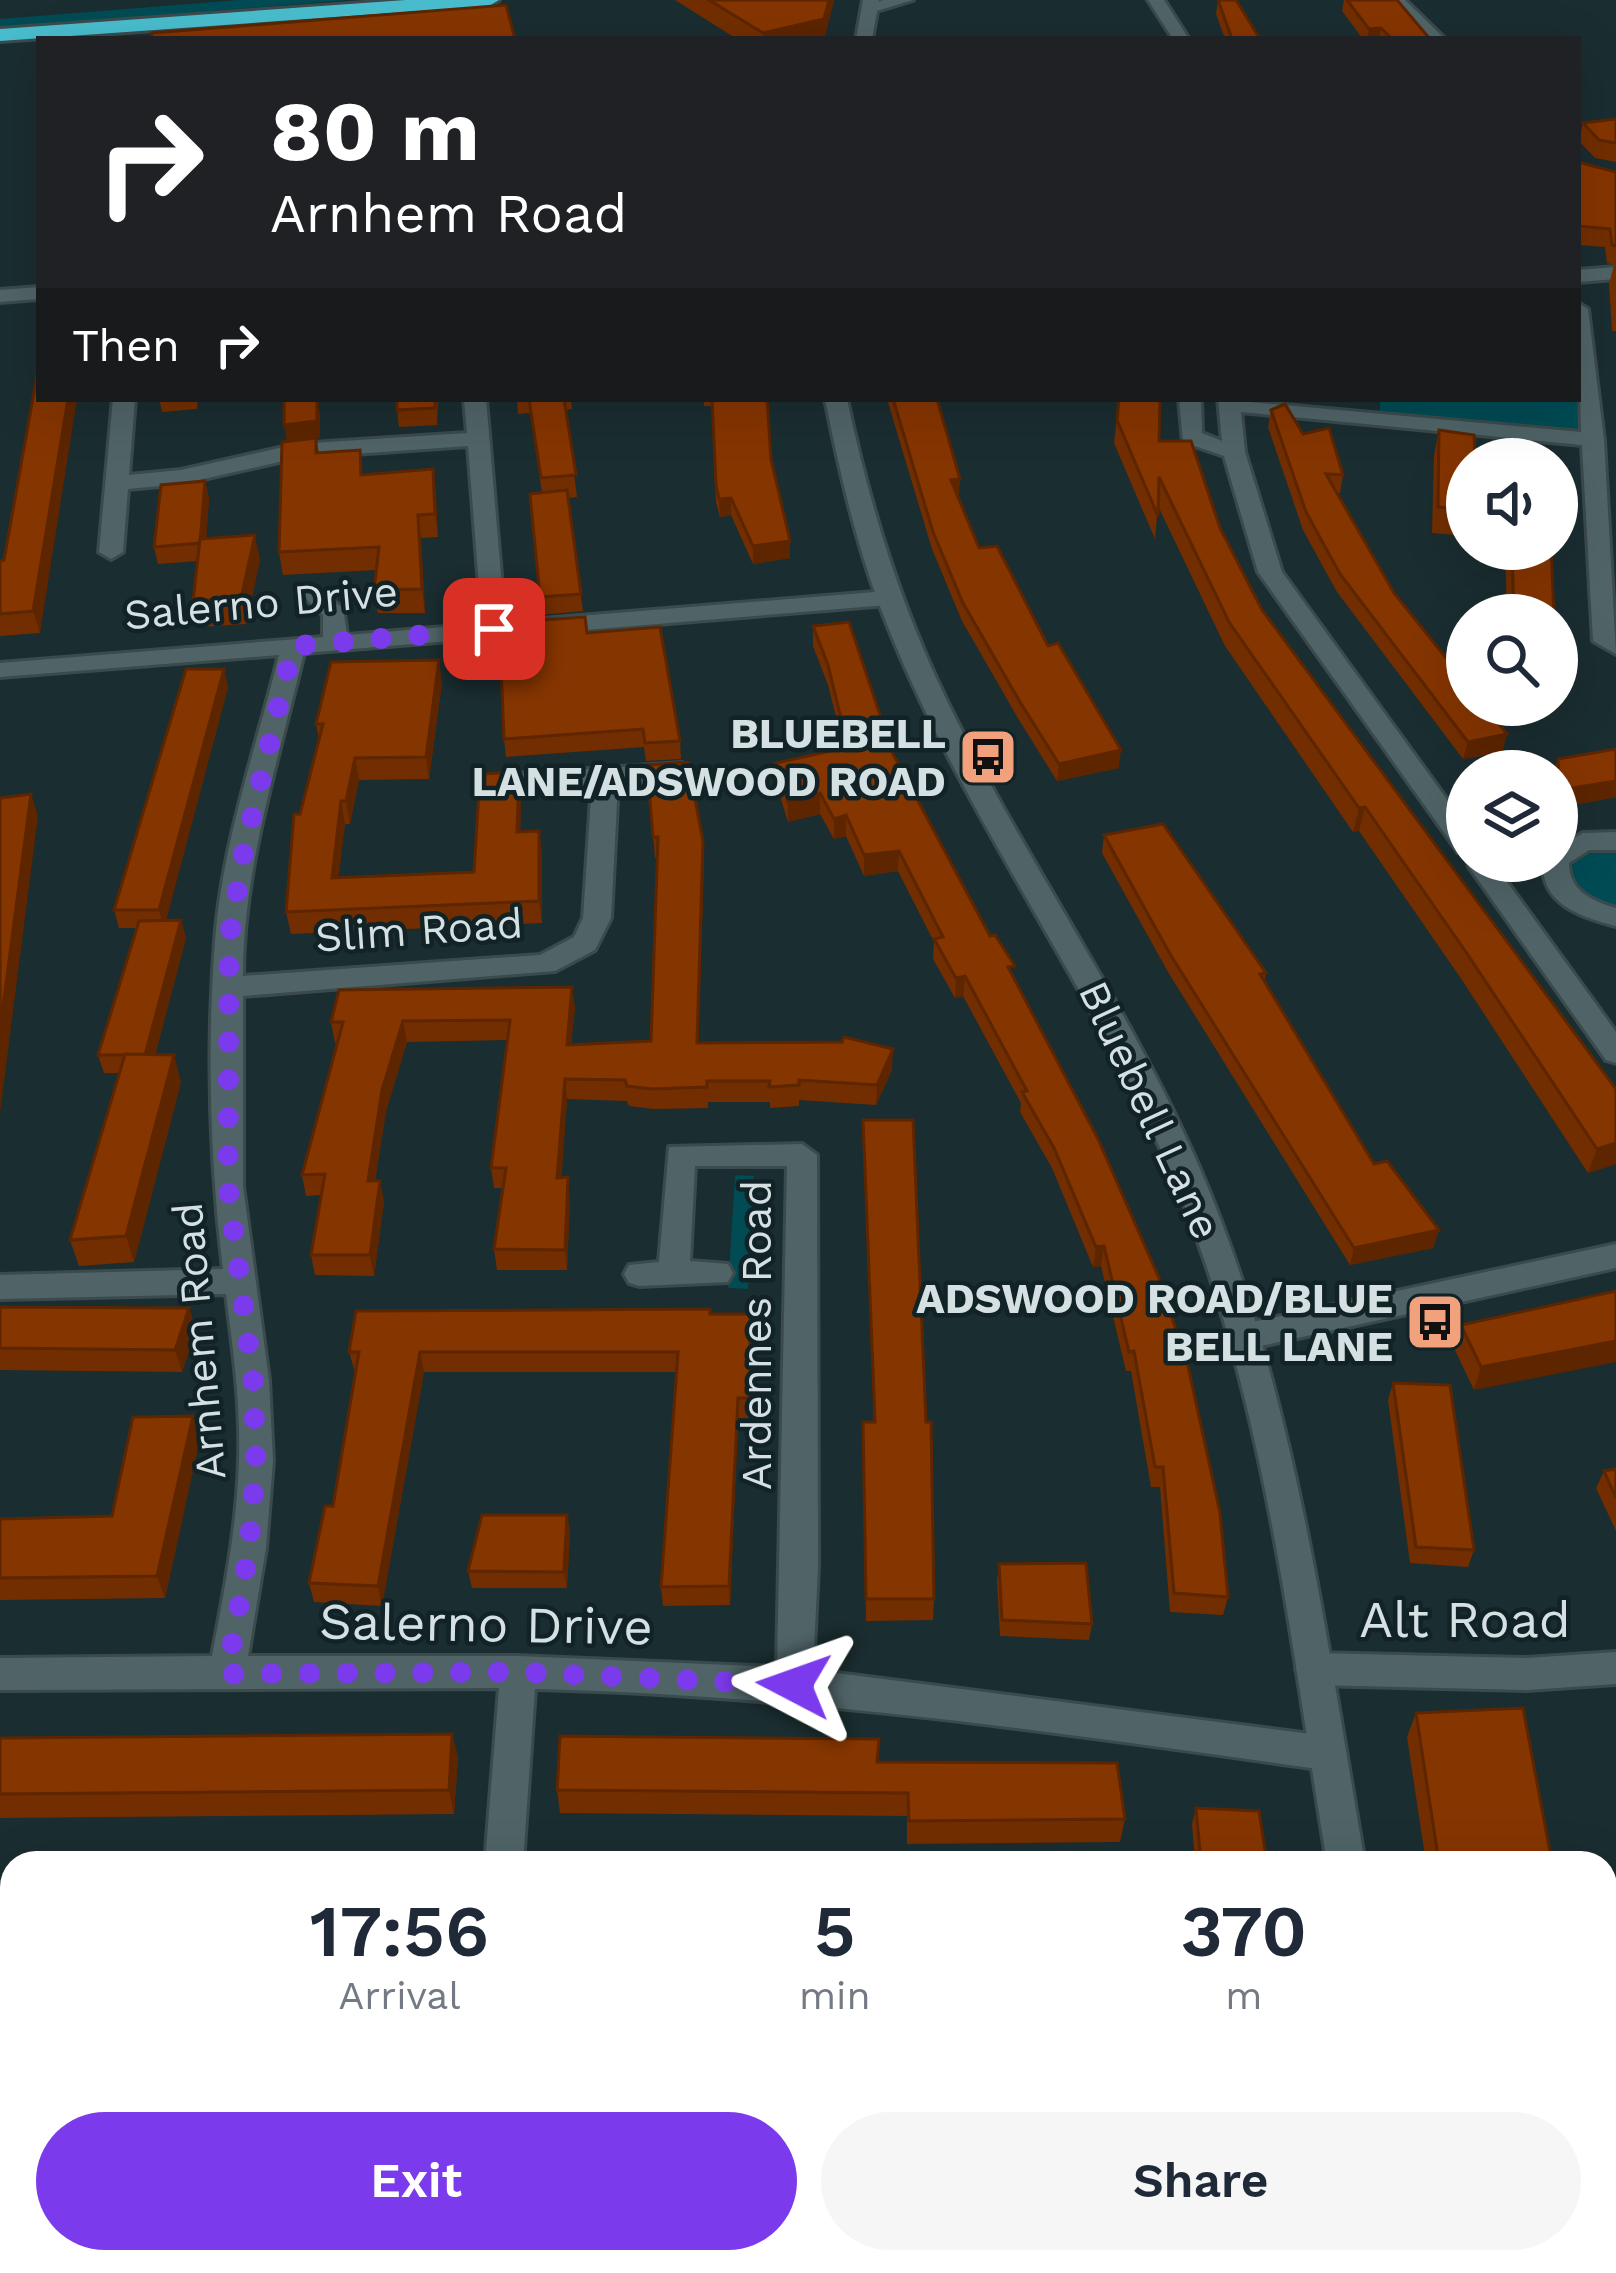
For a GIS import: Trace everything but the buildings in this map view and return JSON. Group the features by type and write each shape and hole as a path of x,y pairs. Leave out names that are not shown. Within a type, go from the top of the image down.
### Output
{"highway":[{"path":"0,35 489,0"},
{"path":"0,13 78,6"}],"street":[{"path":"865,36 871,4 905,0"},
{"path":"1156,0 1178,36"},
{"path":"1395,0 1434,36"},
{"path":"1581,276 1616,273"},
{"path":"0,296 36,293"},
{"path":"1581,334 1594,440 1605,640 1616,647"},
{"path":"111,552 124,402"},
{"path":"475,402 494,629"},
{"name":"Bluebell Lane","path":"837,402 851,486 887,598 918,670 1162,1119 1201,1209 1243,1336 1280,1482 1344,1851"},
{"path":"1190,402 1191,437 1234,452"},
{"path":"1446,817 1270,572 1234,452 1229,402 1594,440"},
{"path":"118,483 181,477 297,451 478,440"},
{"path":"313,594 334,613 335,643"},
{"name":"Salerno Drive","path":"0,670 887,598"},
{"name":"Arnhem Road","path":"227,1674 249,1549 256,1461 253,1379 228,1186 227,986 234,899 293,646"},
{"path":"490,782 682,771"},
{"name":"Slim Road","path":"227,986 517,968 568,956 596,927 605,776"},
{"path":"1578,847 1583,842 1616,841"},
{"path":"1494,882 1616,1053"},
{"path":"1504,895 1529,882"},
{"path":"1566,882 1581,905 1616,917"},
{"name":"Ardennes Road","path":"718,1273 657,1274 680,1155 802,1155 800,1567 794,1685"},
{"path":"1243,1336 1616,1256"},
{"path":"0,1287 173,1286 240,1280"},
{"name":"Alt Road","path":"1313,1669 1527,1674 1616,1668"},
{"path":"505,1851 518,1672"},
{"name":"Salerno Drive","path":"0,1674 518,1672 794,1685 1326,1753"}],"shaded area":[{"path":"239,0 348,0 0,28 0,19"},
{"path":"1581,345 1585,345 1593,440 1380,419 1380,402 1581,402"},
{"path":"1616,850 1616,907 1579,891 1574,882 1578,882 1578,855"},
{"path":"735,1175 754,1176 748,1289 728,1288"}],"place":[{"name":"BLUEBELL LANE/ADSWOOD ROAD","path":"988,757"},
{"name":"ADSWOOD ROAD/BLUE BELL LANE","path":"1435,1322"}],"route":[{"path":"494,629 293,646 244,850 229,939 228,1186 253,1379 256,1461 249,1549 227,1674 518,1672 794,1685"}]}
